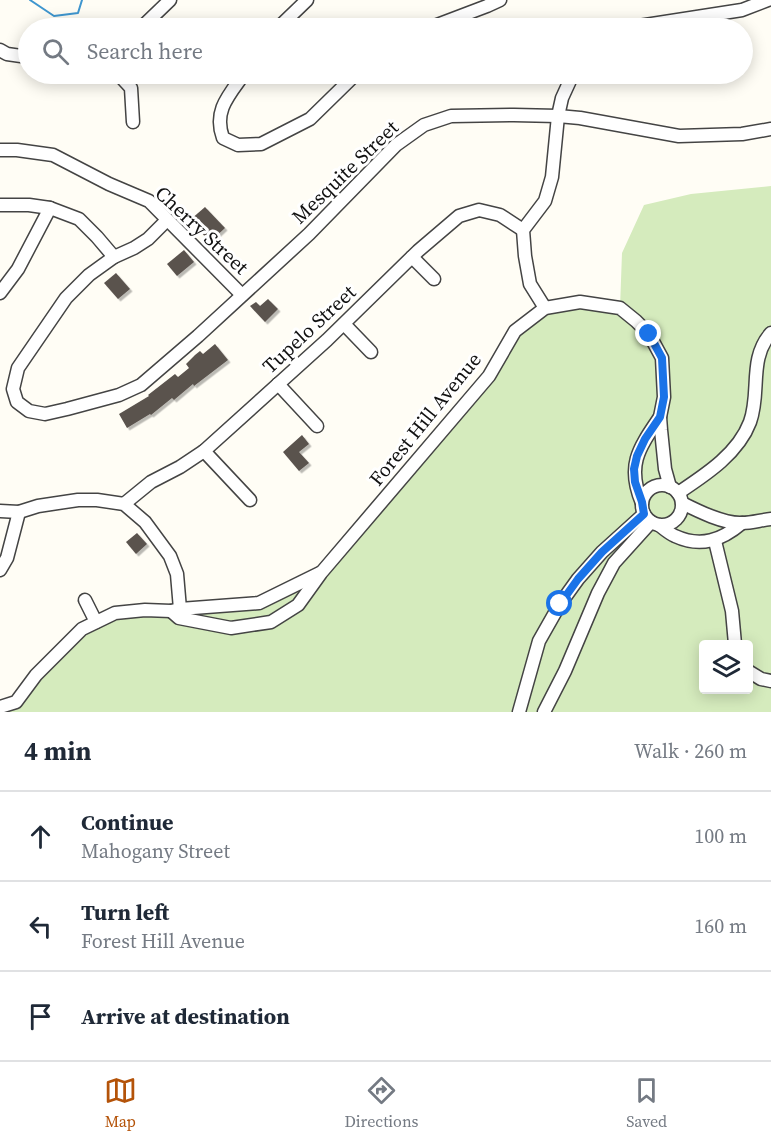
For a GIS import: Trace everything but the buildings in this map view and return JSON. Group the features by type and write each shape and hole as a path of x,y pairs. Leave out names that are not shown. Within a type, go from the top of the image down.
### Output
{"street":[{"path":"152,18 171,0"},
{"path":"288,18 307,0"},
{"path":"455,18 500,0"},
{"path":"701,18 742,10 768,0"},
{"path":"0,50 18,56"},
{"path":"127,84 131,88 133,123"},
{"path":"237,84 221,107 219,120 223,138 238,145 261,144 310,119 346,84"},
{"path":"545,308 530,285 523,230 545,201 552,177 558,116 568,84"},
{"name":"Mesquite Street","path":"114,257 88,275 66,298 18,368 14,389 17,402 29,411 45,414 118,395 141,385 309,234 396,145 424,125 451,116 475,115 558,116 620,124 679,136 742,134 771,129"},
{"name":"Cherry Street","path":"0,150 17,150 53,156 149,201 242,295"},
{"path":"0,205 50,208 79,219 114,257 148,239 167,220"},
{"path":"0,293 18,268 50,208"},
{"name":"Tupelo Street","path":"124,504 151,482 204,451 459,216 479,210 500,215 523,230"},
{"path":"412,257 434,279"},
{"name":"Forest Hill Avenue","path":"176,613 231,628 271,622 298,605 321,573 489,376 515,331 545,308 580,302 620,308 649,334 662,358 664,397 660,417 665,469 677,494"},
{"path":"344,324 371,352"},
{"path":"677,494 722,462 741,439 750,422 755,396 757,361 764,342 771,333"},
{"path":"278,384 317,426"},
{"name":"Forest Hill Avenue","path":"649,516 635,482 634,469 645,439 660,417"},
{"path":"204,451 250,500"},
{"path":"742,523 731,533 715,541 695,542 675,537 649,516 646,493 659,485 677,494 704,514 734,523 771,519"},
{"path":"649,516 665,525 674,521 681,513 677,494"},
{"path":"0,511 19,512 38,506 78,500 124,504 145,522 170,556 177,574 176,613 145,610 115,613 82,629 36,675 16,702 0,707"},
{"path":"0,570 7,558 19,512"},
{"path":"519,712 539,641 560,604 602,552 649,516"},
{"path":"543,712 565,671 598,593 614,563 649,516"},
{"path":"715,541 732,611 735,640"},
{"name":"Forest Hill Avenue","path":"176,613 260,603 321,573"},
{"path":"85,600 96,622"},
{"path":"753,674 771,681"}],"green space":[{"path":"771,186 771,712 0,712 63,647 115,613 259,603 321,573 489,376 515,331 545,308 620,308 622,253 644,205 691,194"}],"waterway":[{"path":"30,0 54,16 78,13 82,0"}],"route":[{"path":"560,604 602,552 644,514 637,492 634,469 645,439 660,417 664,397 662,358 649,334"}]}
